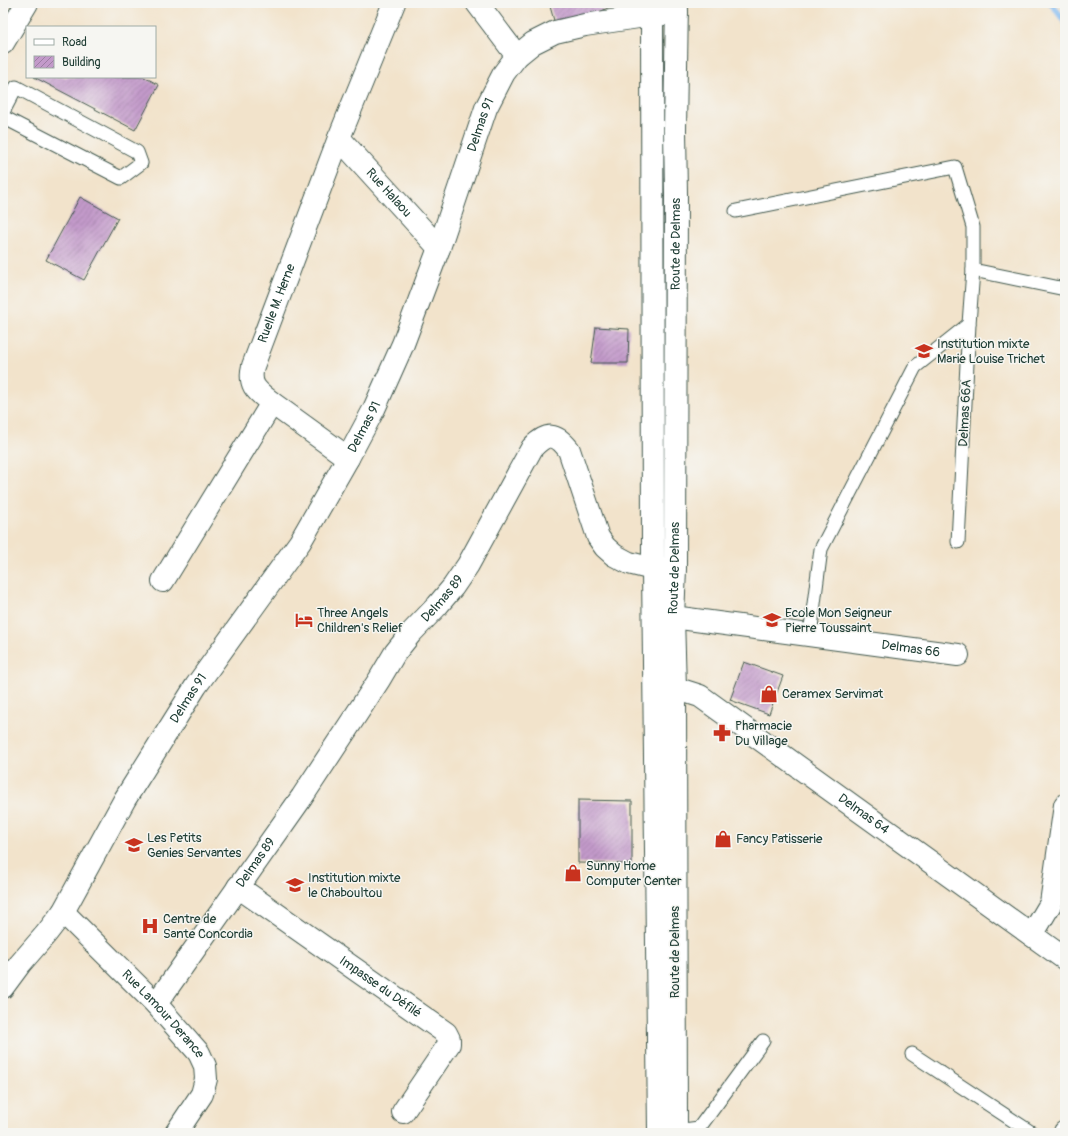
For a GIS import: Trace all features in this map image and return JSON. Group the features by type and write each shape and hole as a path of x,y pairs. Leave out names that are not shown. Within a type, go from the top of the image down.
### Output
{"street":[{"path":"3,44 27,3"},
{"name":"Ruelle M. Herne","path":"348,458 272,403 258,391 251,380 251,373 339,138 394,3"},
{"path":"477,3 517,56"},
{"name":"Delmas 91","path":"3,987 62,912 125,799 196,686 300,542 348,458 374,409 400,352 439,248 486,108 504,73 517,56 533,43 554,32 652,9 677,8"},
{"name":"Route de Delmas","path":"665,688 673,617 675,569 675,130 677,8"},
{"name":"Route de Delmas","path":"652,9 653,569 665,688 670,1132"},
{"name":"Rue Halaou","path":"339,138 439,248"},
{"path":"163,581 272,403"},
{"name":"Delmas 89","path":"156,1004 302,797 379,680 395,653 453,587 468,565 532,448 539,440 545,436 551,436 558,439 569,450 598,537 605,548 614,555 629,562 653,569 675,569"},
{"name":"Delmas 66","path":"673,617 958,655"},
{"name":"Delmas 64","path":"665,688 700,696 1065,959"},
{"path":"1032,935 1051,903 1065,805"},
{"name":"Impasse du Défilé","path":"238,887 446,1033 449,1039 449,1044 403,1112"},
{"name":"Rue Lamour Derance","path":"62,912 156,1004 199,1052 205,1066 206,1079 202,1094 176,1133"}],"lane":[{"path":"3,112 16,87 137,152 141,163 121,178 3,118"},
{"name":"Delmas 66A","path":"736,211 955,167 973,227 973,270 958,542"},
{"path":"973,270 1065,289"},
{"path":"810,635 821,549 914,367 969,324"},
{"path":"670,1132 699,1128 762,1041"},
{"path":"912,1054 1032,1133"}],"building":[{"path":"549,3 619,3 557,31"},
{"path":"36,78 146,78 159,85 135,130"},
{"path":"80,197 118,218 84,280 46,260"},
{"path":"596,327 629,329 628,363 591,363"},
{"path":"744,662 783,676 769,714 730,700"},
{"path":"578,800 632,801 632,864 578,863"}],"waterway":[{"path":"1051,3 1065,22"}],"place":[{"name":"Institution mixte Marie Louise Trichet","path":"924,351"},
{"name":"Three Angels Children's Relief","path":"304,620"},
{"name":"Ecole Mon Seigneur Pierre Toussaint","path":"772,620"},
{"name":"Ceramex Servimat","path":"769,694"},
{"name":"Pharmacie Du Village","path":"722,733"},
{"name":"Fancy Patisserie","path":"723,839"},
{"name":"Les Petits Genies Servantes","path":"134,845"},
{"name":"Sunny Home Computer Center","path":"573,873"},
{"name":"Institution mixte le Chaboultou","path":"295,885"},
{"name":"Centre de Sante Concordia","path":"150,926"}]}
